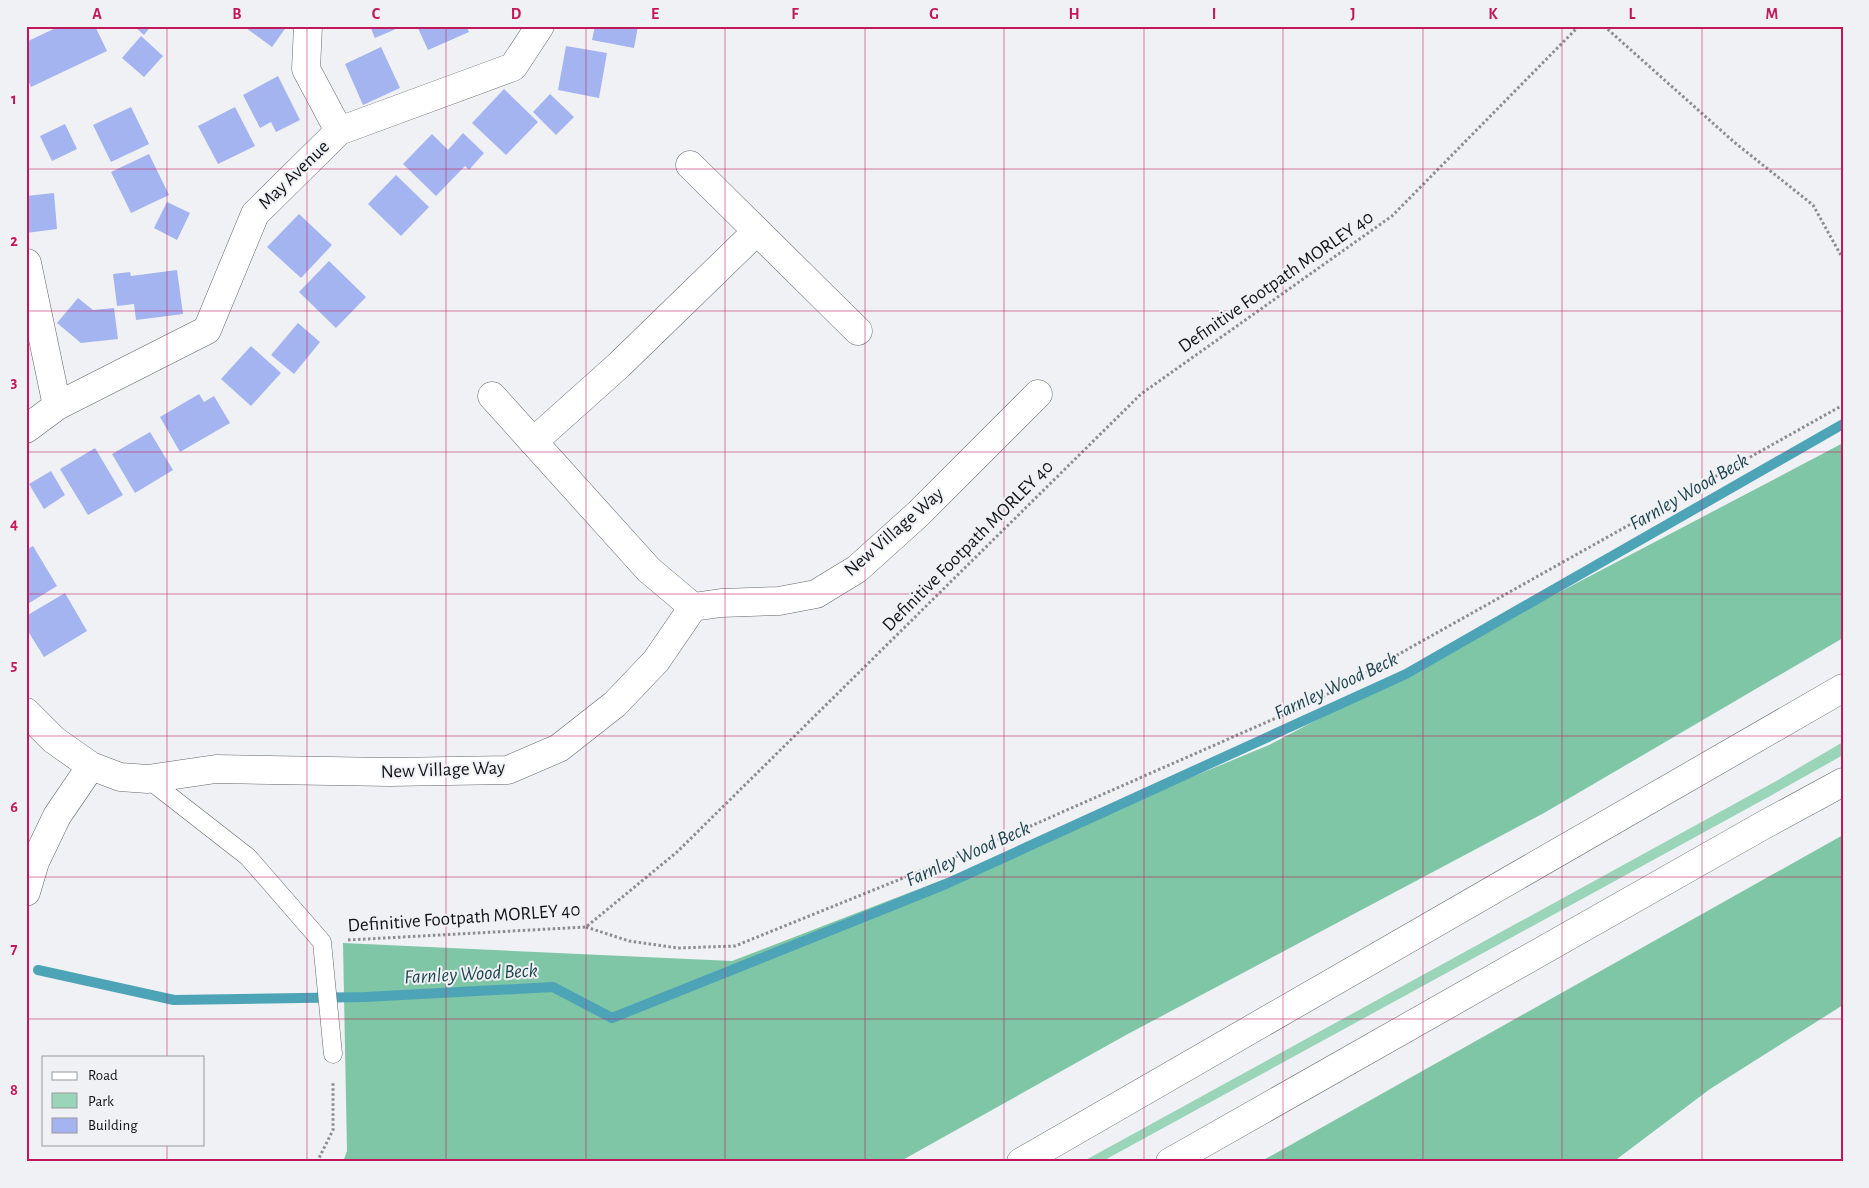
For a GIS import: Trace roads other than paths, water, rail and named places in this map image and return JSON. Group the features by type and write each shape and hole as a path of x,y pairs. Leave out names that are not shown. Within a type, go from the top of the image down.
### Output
{"main road":[{"path":"308,26 306,70 339,131"},
{"name":"May Avenue","path":"26,429 58,406 207,330 255,214 339,131 513,67 540,26"},
{"path":"690,165 858,331"},
{"path":"533,442 619,365 756,232"},
{"path":"27,263 58,406"},
{"name":"New Village Way","path":"26,712 54,740 92,766 120,777 148,779 216,769 390,772 508,770 558,748 615,704 656,662 693,608 721,603 779,600 816,594 857,569 918,514 1038,394"},
{"path":"492,396 649,570 693,608"},
{"path":"1021,1162 1843,688"},
{"path":"26,892 35,862 57,816 92,766"},
{"path":"1170,1162 1762,826 1843,782"}],"lane":[{"path":"148,779 248,857 322,942 333,1054"}],"waterway":[{"name":"Farnley Wood Beck","path":"38,970 174,1000 365,997 553,987 612,1018 946,884 1406,674 1843,424"}]}
